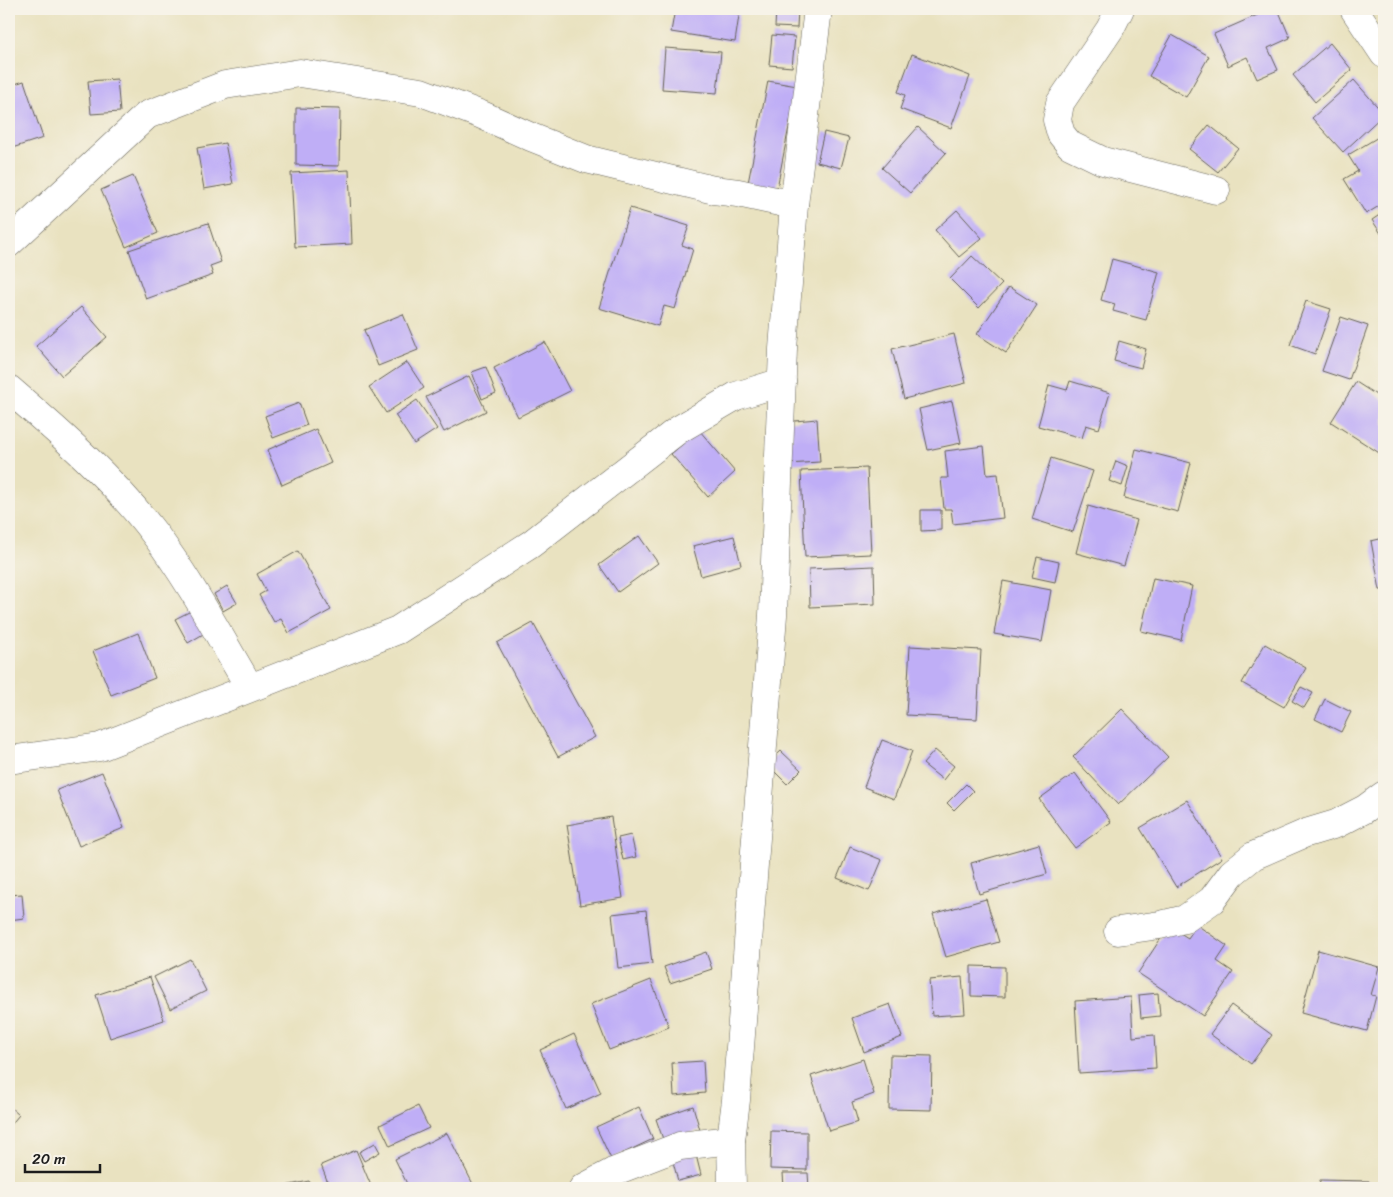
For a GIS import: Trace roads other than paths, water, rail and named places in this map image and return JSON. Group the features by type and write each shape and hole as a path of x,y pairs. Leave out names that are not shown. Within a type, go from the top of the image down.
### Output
{"street":[{"path":"732,1188 731,1140 736,1100 774,615 783,349 794,206 818,9"},
{"path":"1120,9 1110,29 1060,103 1057,120 1061,134 1070,144 1103,161 1216,190"},
{"path":"1354,9 1384,54"},
{"path":"9,243 147,115 225,85 300,73 420,92 482,114 531,137 586,159 714,190 794,206"},
{"path":"9,760 100,748 398,630 531,544 678,430 736,396 782,382"},
{"path":"9,389 80,452 153,532 192,588 250,688"},
{"path":"1118,931 1185,919 1212,900 1232,873 1253,856 1306,833 1336,824 1384,795"},
{"path":"583,1188 613,1172 680,1146 731,1140"}]}
